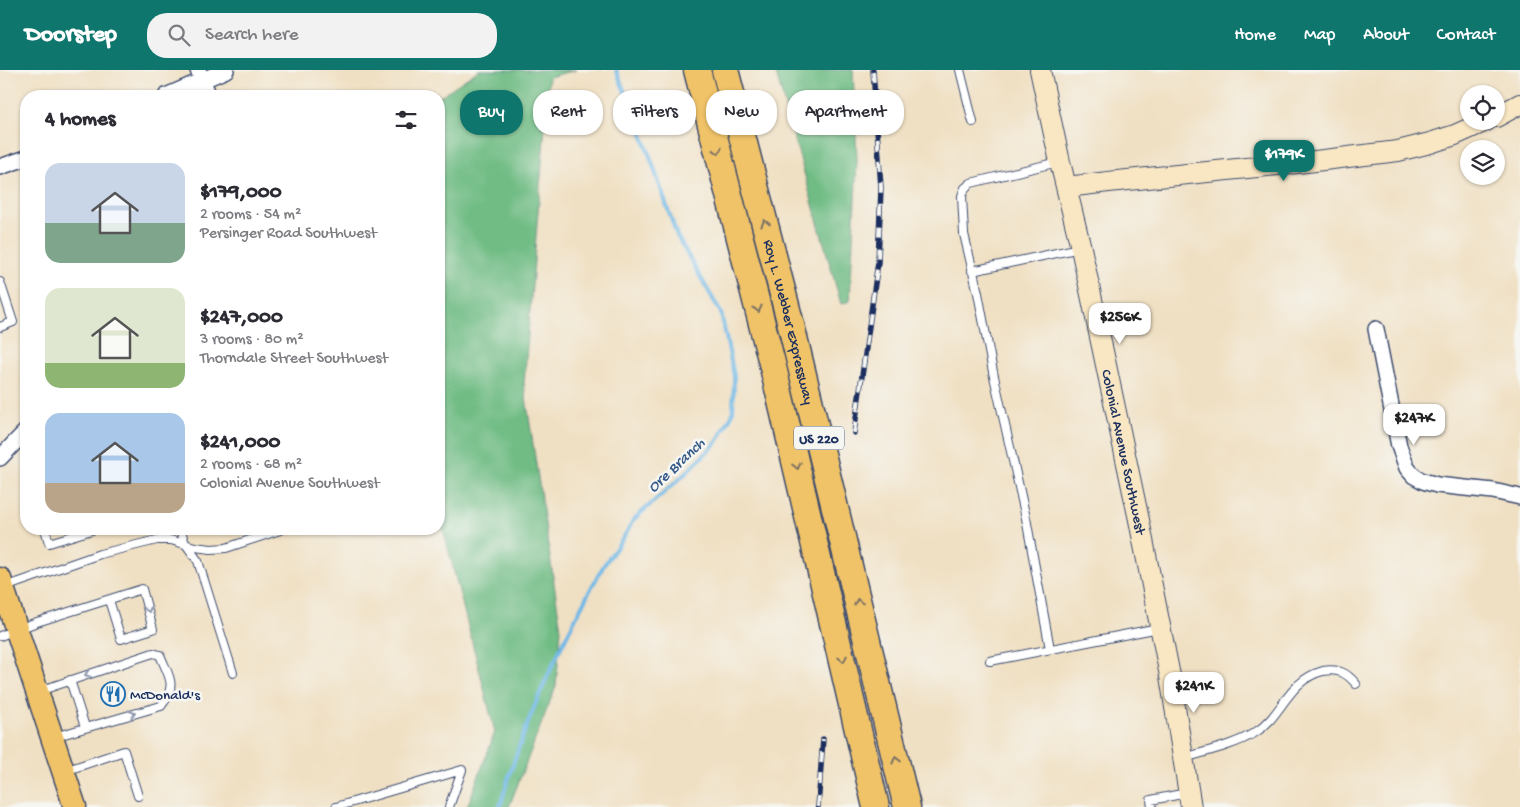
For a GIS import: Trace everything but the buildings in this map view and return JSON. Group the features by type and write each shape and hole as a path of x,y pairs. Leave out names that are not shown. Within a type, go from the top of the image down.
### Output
{"highway":[{"name":"Roy L. Webber Expressway","path":"697,70 773,367 876,807"},
{"name":"Roy L. Webber Expressway","path":"725,70 803,373 907,807"}],"main road":[{"name":"Colonial Avenue Southwest","path":"1040,70 1060,162 1082,248 1161,628 1190,800"},
{"path":"1505,112 1520,104"},
{"path":"1067,188 1398,151 1430,144 1466,130"},
{"path":"1,584 8,633 37,692 75,807"}],"street":[{"path":"176,90 200,75 226,70"},
{"path":"200,75 206,90"},
{"path":"1,166 20,160"},
{"path":"1376,329 1399,446 1407,468 1414,476 1423,481 1493,491 1520,497"},
{"path":"0,458 20,437"}],"lane":[{"path":"960,70 973,122"},
{"path":"1050,649 1026,518 964,234 962,196 965,188 971,183 1060,162"},
{"path":"972,271 1082,248"},
{"path":"0,282 13,322 0,327"},
{"path":"47,535 50,543 76,535"},
{"path":"182,535 185,543 198,561 233,673"},
{"path":"1,584 100,554 157,540 171,540 195,547 211,549 226,548 265,535"},
{"path":"8,633 142,589 154,629 122,639 109,600"},
{"path":"990,661 1161,628"},
{"path":"37,692 153,653 160,655 172,683 168,698 161,706 52,738"},
{"path":"1184,758 1238,741 1257,732 1268,722 1287,696 1304,680 1318,673 1332,669 1340,671 1349,676 1356,684"},
{"path":"70,680 85,728"},
{"path":"63,772 124,751 138,796"},
{"path":"336,807 462,770 449,807"},
{"path":"1152,807 1151,800 1190,800"}],"green space":[{"path":"479,70 576,70 549,77 548,90 533,90 533,135 544,135 524,384 561,630 556,686 509,807 467,807 495,732 445,535 445,93"},
{"path":"775,70 853,70 854,90 787,90 787,113"},
{"path":"793,135 856,135 857,160 850,301 841,304"}],"waterway":[{"name":"Ore Branch","path":"500,807 508,779 538,697 562,644 604,565 633,520 685,474 717,442 733,413 734,376 721,313 677,236 645,142 616,70"}],"railway":[{"path":"854,433 878,262 881,188 873,70"},
{"path":"818,807 823,739"}],"place":[{"name":"McDonald's","path":"113,694"}]}
